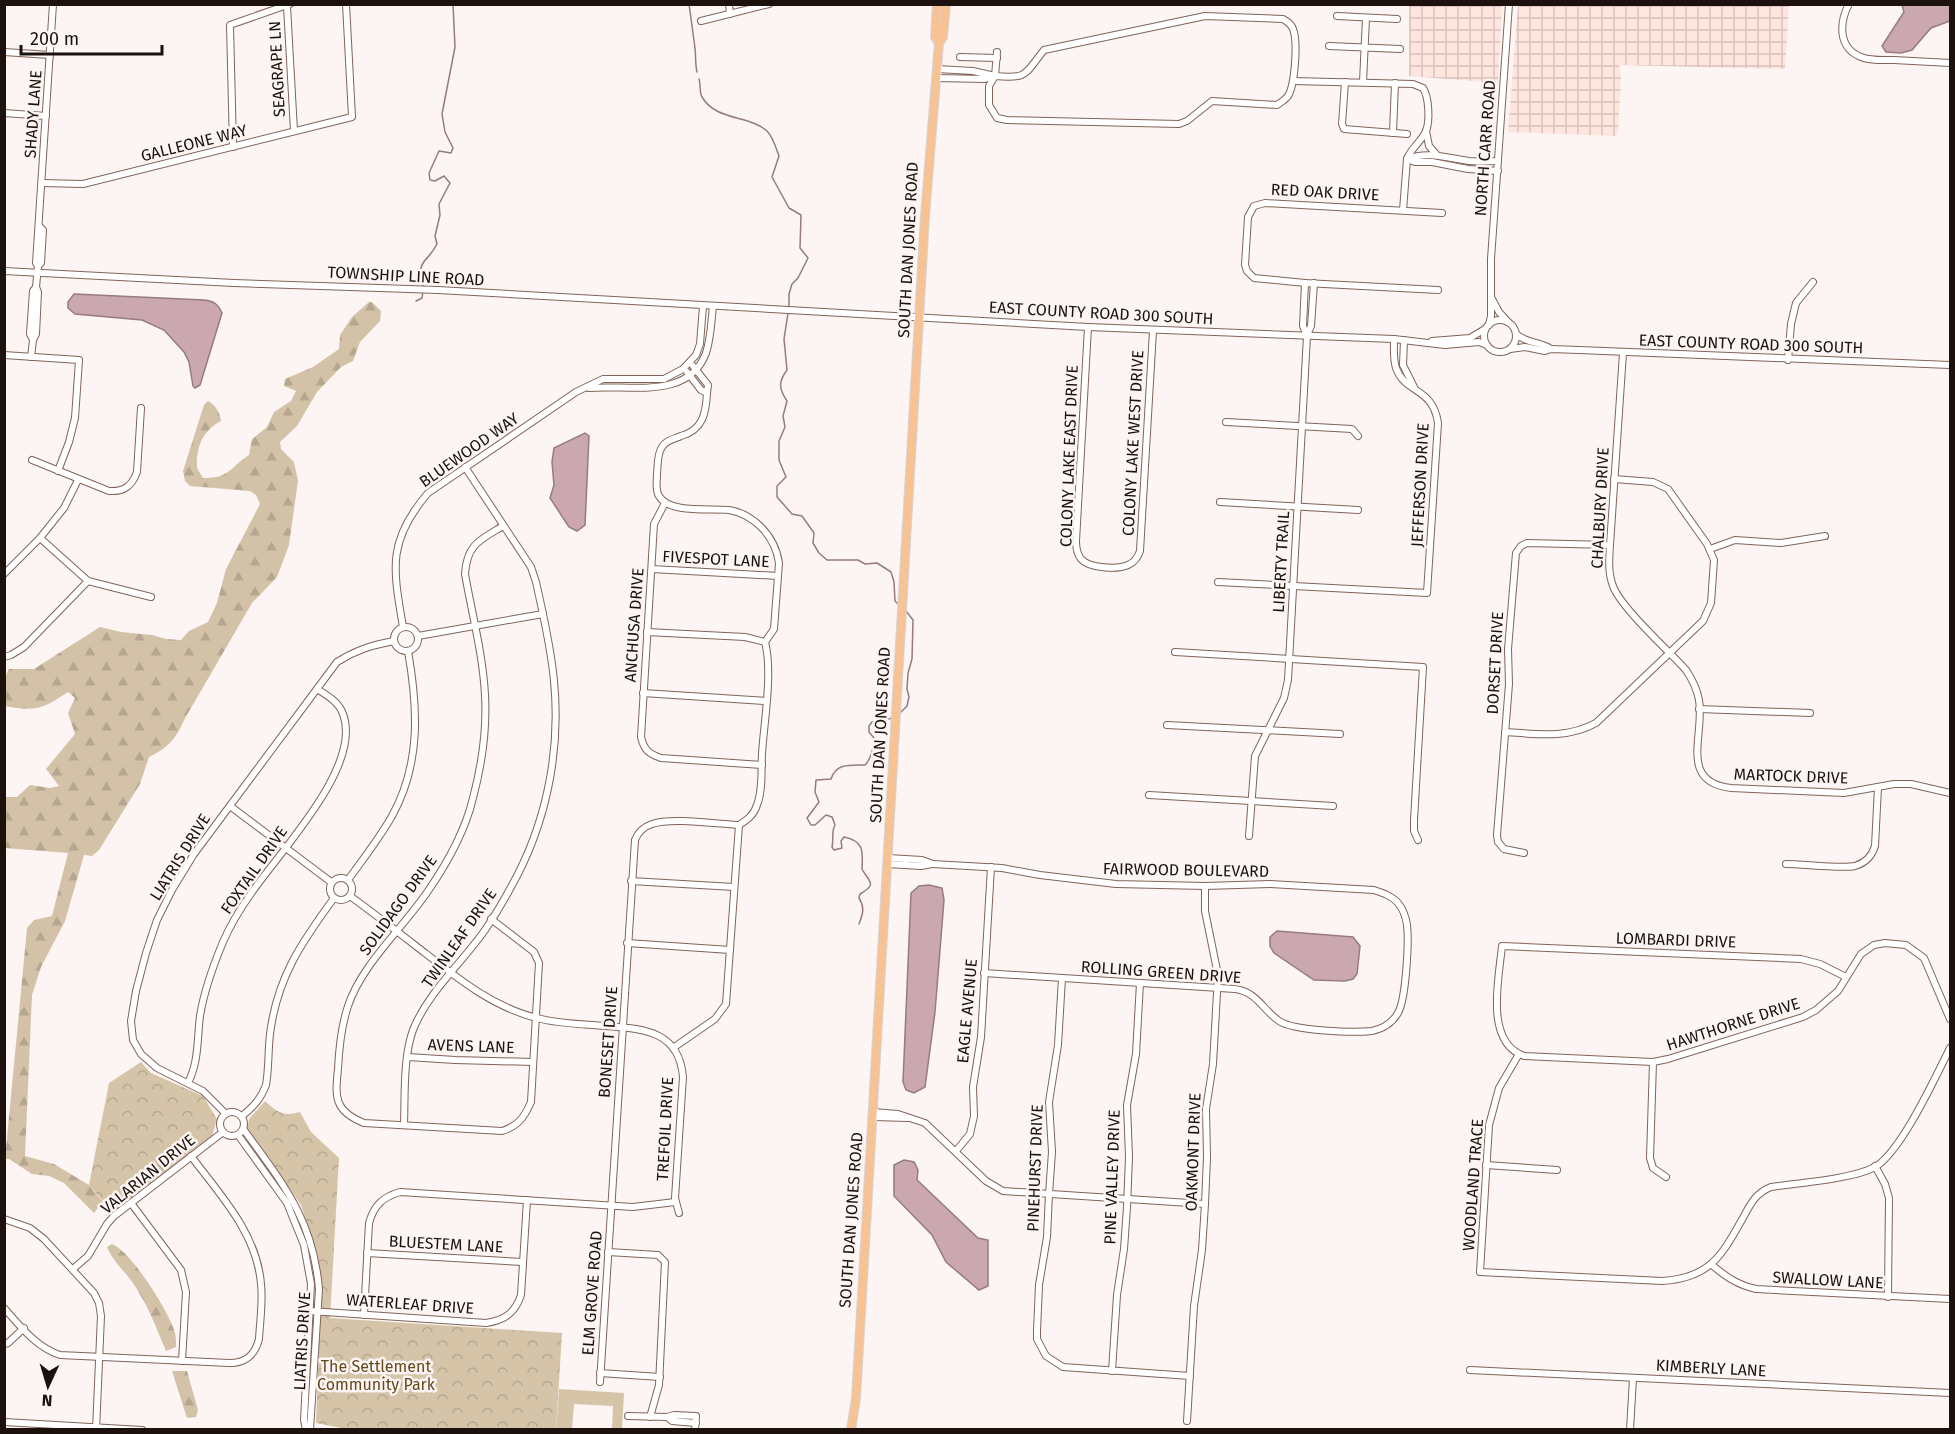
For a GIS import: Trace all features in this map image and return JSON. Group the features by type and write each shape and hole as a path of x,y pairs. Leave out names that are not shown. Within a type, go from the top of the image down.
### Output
{"main road":[{"name":"SOUTH DAN JONES ROAD","path":"937,4 935,37 939,43"},
{"name":"SOUTH DAN JONES ROAD","path":"851,1430 856,1398 919,318 936,74 946,4"}],"street":[{"name":"SHADY LANE","path":"38,269 36,263 53,4"},
{"name":"GALLEONE WAY","path":"42,183 83,184 352,117 346,4"},
{"path":"729,4 730,14"},
{"path":"701,21 769,4"},
{"name":"NORTH CARR ROAD","path":"1487,327 1491,316 1490,292 1509,4"},
{"path":"1849,4 1844,14 1841,30 1844,42 1855,54 1872,59 1950,63"},
{"path":"233,147 230,25 288,5"},
{"name":"SEAGRAPE LN","path":"288,5 294,131"},
{"path":"936,74 973,71 995,76 1018,78 1026,73 1044,50 1205,16 1283,19 1290,23 1295,38 1293,81 1289,94 1277,105 1212,101 1187,121 1179,124 997,118 989,105 989,86 995,76 997,55 960,57"},
{"path":"1337,16 1396,19"},
{"path":"1363,82 1366,18"},
{"path":"1329,46 1400,49"},
{"path":"4,52 50,55"},
{"path":"1293,81 1418,85 1427,94 1426,131 1429,146 1436,154"},
{"path":"1345,82 1342,124 1344,129 1407,134"},
{"path":"1393,133 1395,83"},
{"path":"4,113 46,116"},
{"path":"1403,210 1407,159 1426,131"},
{"path":"1407,159 1436,154 1469,161 1498,161"},
{"path":"1407,159 1468,169 1498,171"},
{"name":"RED OAK DRIVE","path":"1438,290 1260,280 1250,275 1245,265 1248,217 1254,206 1265,202 1442,213"},
{"path":"31,357 36,334 38,269"},
{"name":"TOWNSHIP LINE ROAD","path":"21,273 38,269 234,284 438,290 773,310"},
{"path":"4,271 21,273"},
{"path":"4,277 21,273"},
{"path":"1788,360 1791,324 1796,303 1813,282"},
{"name":"LIBERTY TRAIL","path":"1249,836 1255,756 1286,692 1290,659 1307,336 1303,326 1305,283"},
{"path":"1307,336 1311,326 1314,284"},
{"path":"1490,292 1495,307 1512,325 1516,334 1514,345 1510,349 1498,352 1487,345 1484,337 1487,327 1498,320 1508,322"},
{"name":"BLUEWOOD WAY","path":"585,388 671,385 689,374 703,332 703,306"},
{"name":"BLUEWOOD WAY","path":"403,627 395,570 398,543 410,515 428,493 585,388 603,379 664,379 684,368 693,366 706,353 713,306"},
{"name":"EAST COUNTY ROAD 300 SOUTH","path":"773,310 1153,331 1394,339 1445,345 1479,342 1487,345"},
{"name":"COLONY LAKE EAST DRIVE","path":"1088,327 1076,545 1083,561 1106,566"},
{"name":"EAST COUNTY ROAD 300 SOUTH","path":"1429,342 1470,338 1487,327"},
{"name":"COLONY LAKE WEST DRIVE","path":"1106,566 1119,567 1130,564 1140,551 1153,331"},
{"path":"703,332 710,332"},
{"name":"EAST COUNTY ROAD 300 SOUTH","path":"1516,334 1524,340 1551,349"},
{"name":"JEFFERSON DRIVE","path":"1293,585 1427,593 1438,423 1433,405 1427,397 1404,381 1397,370 1394,362 1394,339"},
{"name":"JEFFERSON DRIVE","path":"1404,340 1403,365 1414,388"},
{"name":"EAST COUNTY ROAD 300 SOUTH","path":"1510,349 1525,347 1545,351 1551,349 1950,365"},
{"name":"CHALBURY DRIVE","path":"1623,353 1609,566 1618,596 1686,670 1692,680 1699,701 1697,759 1704,776"},
{"path":"4,355 79,360 75,418 58,471"},
{"path":"350,896 489,999 513,1011 535,1018 558,1023 650,1031 673,1048 715,1019 723,1009 727,999 739,825 748,819 758,803 768,655 765,642 774,629 778,555 768,535 753,520 729,510 676,507 665,504 659,497 656,490 658,455 661,448 666,442 686,435 704,418 708,385 693,366"},
{"path":"684,368 701,390 707,393"},
{"path":"32,460 109,491 118,492 127,488 134,481 137,472 141,408"},
{"path":"1226,422 1352,429 1358,436"},
{"name":"TWINLEAF DRIVE","path":"404,1125 408,1057 413,1030 421,1013 491,919 512,886 533,840 548,793 554,746 554,680 543,614 531,567 465,467"},
{"path":"1505,732 1560,735 1590,727 1703,621 1708,613 1711,603 1714,560 1710,549 1668,489 1653,482 1614,479"},
{"path":"4,574 40,538 64,508 78,480"},
{"path":"1220,502 1359,510"},
{"name":"ANCHUSA DRIVE","path":"665,504 654,524 641,737 646,751 661,758 762,765"},
{"name":"SOLIDAGO DRIVE","path":"503,526 476,543 468,552 465,562 465,574 485,693 486,719 483,759 473,798 458,843 428,892 363,975 348,1004 339,1045 336,1094 338,1104 344,1113 363,1123 502,1131 513,1128 520,1122 531,1102 533,1062"},
{"path":"1710,549 1735,540 1781,543 1825,536"},
{"path":"40,538 88,581 151,597"},
{"name":"DORSET DRIVE","path":"1524,853 1504,849 1498,842 1509,684 1508,649 1516,553 1521,546 1527,543 1610,545"},
{"name":"FIVESPOT LANE","path":"652,569 778,576"},
{"path":"4,657 24,647 88,581"},
{"path":"1218,582 1293,585"},
{"path":"418,636 543,614"},
{"path":"403,627 413,629 418,636 416,646 408,651 398,648 394,641 395,633 403,627"},
{"path":"647,632 745,637 765,642"},
{"name":"LIATRIS DRIVE","path":"226,1114 204,1091 157,1068 141,1054 133,1040 131,1021 146,953 157,920 189,863 337,663 353,652 370,645 394,641"},
{"path":"348,880 393,815 410,770 416,740 416,714 408,651"},
{"path":"1175,652 1423,667 1414,820 1414,831 1418,840"},
{"name":"FOXTAIL DRIVE","path":"188,1083 195,1070 200,1016 208,980 224,940 248,896 323,797 339,765 346,732 344,715 337,703 317,689"},
{"path":"643,693 766,701"},
{"path":"1699,709 1810,713"},
{"path":"1167,725 1340,734"},
{"name":"MARTOCK DRIVE","path":"1704,776 1714,784 1731,788 1844,793 1894,784 1911,784 1950,793"},
{"path":"1786,864 1851,867 1865,861 1872,854 1875,846 1878,787"},
{"path":"1149,795 1333,806"},
{"path":"230,806 331,882"},
{"name":"BONESET DRIVE","path":"611,1206 634,840 644,828 666,822 739,825"},
{"name":"FAIRWOOD BOULEVARD","path":"888,861 921,866 933,864 991,867 1107,883 1205,886 1270,884 1374,890 1386,894 1399,904 1407,925 1404,995 1392,1021"},
{"name":"EAGLE AVENUE","path":"956,1151 970,1134 973,1124 973,1087 981,1038 991,867"},
{"path":"338,878 348,880 352,888 350,896 343,900 334,898 329,890 331,882 338,878"},
{"path":"631,880 734,887"},
{"name":"OAKMONT DRIVE","path":"1187,1421 1194,1306 1202,1250 1207,1157 1206,1109 1213,1064 1217,987 1217,962 1205,911 1205,886"},
{"path":"242,1116 256,1105 266,1085 273,1018 279,990 289,966 302,942 334,898"},
{"path":"491,919 534,952 538,963 533,1062"},
{"name":"HAWTHORNE DRIVE","path":"1519,1054 1534,1057 1653,1062 1668,1059 1810,1014 1833,997 1857,958 1869,948 1890,942 1906,945 1924,958 1950,1019"},
{"path":"627,943 730,950"},
{"name":"LOMBARDI DRIVE","path":"1519,1054 1511,1049 1500,1030 1497,1007 1502,946 1801,959 1820,964 1846,976"},
{"name":"ROLLING GREEN DRIVE","path":"984,973 1235,988 1249,992 1260,1000 1278,1020 1298,1028 1364,1032 1377,1030 1392,1021"},
{"name":"PINEHURST DRIVE","path":"1062,978 1058,1045 1049,1102 1052,1152 1047,1237 1039,1286 1037,1339 1046,1356 1063,1367 1112,1371"},
{"name":"PINE VALLEY DRIVE","path":"1112,1371 1127,1199 1129,1157 1127,1105 1136,1054 1140,983"},
{"name":"TREFOIL DRIVE","path":"673,1048 679,1058 682,1077 675,1202 679,1213"},
{"path":"1712,1265 1725,1250 1754,1197 1762,1191 1771,1187 1856,1173 1875,1166 1897,1147 1950,1048"},
{"name":"WOODLAND TRACE","path":"1519,1054 1495,1099 1489,1125 1480,1272 1662,1281 1677,1280 1712,1265"},
{"name":"AVENS LANE","path":"408,1057 533,1062"},
{"path":"1653,1062 1650,1158 1653,1168 1666,1177"},
{"path":"235,1112 242,1116 244,1130 238,1136 230,1136 223,1132 221,1120 226,1114 235,1112"},
{"path":"873,1114 898,1114 913,1117 930,1126 997,1189 1010,1192 1205,1204"},
{"name":"LIATRIS DRIVE","path":"244,1130 294,1200 304,1221 317,1266 319,1289 313,1311"},
{"name":"VALARIAN DRIVE","path":"73,1269 88,1256 107,1224 223,1132"},
{"name":"LIATRIS DRIVE","path":"238,1136 287,1203 297,1224 309,1265 313,1311 304,1420 308,1430"},
{"path":"4,1308 39,1344 60,1355 237,1363 249,1358 257,1347 259,1339 261,1284 257,1260 248,1235 191,1156"},
{"path":"1486,1165 1557,1170"},
{"path":"1875,1166 1888,1192 1890,1206 1888,1297"},
{"path":"364,1315 369,1222 378,1202 387,1195 400,1192 638,1207 675,1202"},
{"path":"523,1262 526,1200"},
{"path":"131,1203 181,1270 186,1292 182,1361"},
{"name":"ELM GROVE ROAD","path":"600,1382 611,1206"},
{"path":"4,1219 30,1228 44,1239 94,1293 99,1303 101,1316 96,1428"},
{"path":"608,1252 658,1255 663,1258 666,1265 660,1377 650,1417"},
{"name":"BLUESTEM LANE","path":"367,1253 523,1262"},
{"name":"WATERLEAF DRIVE","path":"313,1311 486,1323 497,1321 508,1317 517,1307 521,1295 523,1262"},
{"name":"SWALLOW LANE","path":"1712,1265 1729,1279 1745,1287 1756,1289 1950,1299"},
{"path":"4,1320 10,1315"},
{"path":"4,1344 24,1328"},
{"name":"KIMBERLY LANE","path":"1470,1370 1950,1393"},
{"path":"1112,1371 1190,1376"},
{"path":"600,1373 660,1377"},
{"path":"1630,1430 1633,1377"},
{"path":"628,1416 667,1418 674,1414 693,1424"},
{"path":"4,1422 142,1430"}],"shaded area":[{"path":"1409,5 1502,5 1498,83 1409,76"},
{"path":"1518,5 1789,5 1785,69 1619,65 1621,77 1616,136 1508,132"},
{"path":"1902,5 1950,5 1950,21 1931,28 1912,50 1901,53 1886,52 1882,46 1904,12"},
{"path":"74,294 204,300 215,304 222,313 200,385 195,388 193,386 189,362 184,352 164,330 142,320 75,314 68,308 68,302"},
{"path":"585,433 589,436 585,525 577,531 569,527 550,498 554,485 552,462 554,448"},
{"path":"929,885 942,888 944,900 935,1012 925,1087 914,1093 906,1090 903,1082 911,893 919,886"},
{"path":"1277,931 1353,937 1360,946 1357,974 1353,979 1345,981 1314,980 1274,953 1270,946 1270,937"},
{"path":"904,1160 914,1162 918,1170 917,1180 978,1238 988,1240 988,1286 979,1290 946,1262 932,1235 894,1196 894,1165"}],"green space":[{"path":"369,302 381,311 380,321 360,342 353,361 341,367 317,392 297,426 280,442 281,449 294,462 298,481 289,545 277,577 252,603 178,733 166,746 149,757 140,784 99,850 92,856 84,855 65,921 41,967 32,995 25,1156 54,1164 89,1185 103,1202 94,1213 64,1183 49,1176 32,1174 9,1159 5,1159 27,928 34,920 52,916 68,853 5,848 5,797 17,797 30,785 50,788 59,786 46,769 75,734 68,713 75,698 68,692 38,708 24,709 5,706 5,677 9,669 34,669 100,627 181,640 189,631 208,622 217,603 226,569 260,504 256,495 250,491 190,486 185,481 183,471 204,405 208,401 213,405 219,412 221,421 209,430 199,447 197,468 203,478 212,478 228,472 249,455 252,439 267,427 274,412 291,401 296,391 284,386 285,379 313,367 339,349 340,335 352,317"},
{"path":"141,1062 151,1073 203,1096 217,1119 212,1136 113,1213 89,1185 109,1083"},
{"name":"The Settlement Community Park","path":"265,1101 281,1112 289,1114 300,1112 311,1132 339,1158 330,1318 562,1333 556,1429 351,1430 316,1423 321,1290 317,1253 301,1205 247,1130 249,1119"},
{"path":"112,1244 129,1258 158,1298 172,1324 176,1347 166,1351 140,1294 107,1247"},
{"path":"172,1371 187,1371 198,1410 196,1417 187,1418"},
{"path":"559,1389 624,1393 622,1429 612,1429 613,1406 574,1404 572,1429 556,1430"}],"waterway":[{"path":"423,286 422,266 437,244 435,236 440,215 439,204 450,183 444,176 435,181 430,180 429,173 439,151 451,153 453,148 445,132 442,114 455,47 453,4"},
{"path":"689,4 697,72"},
{"path":"699,79 701,95 708,105 724,114 760,126 773,139 779,156 772,177 789,208 801,215 800,248 808,258 798,278 792,284 789,308"},
{"path":"416,301 422,298 423,291"},
{"path":"788,313 784,339 787,370 782,378 781,386 787,401 783,416 785,427 779,441 779,460 786,477 777,486 777,497 792,514 802,516 814,533 813,543 827,560 858,560 865,564 877,563 891,572 895,601 898,604"},
{"path":"899,714 907,706 908,673 912,659 913,620 906,611"},
{"path":"859,924 863,911 860,894 870,885 862,869 861,848 855,841 844,837 841,841 842,848 834,850 832,847 835,825 832,817 826,815 815,825 811,825 807,818 819,802 815,792 816,780 831,779 836,770 844,766 865,765 873,749 874,741 869,732 869,726 872,722 893,718"}]}
